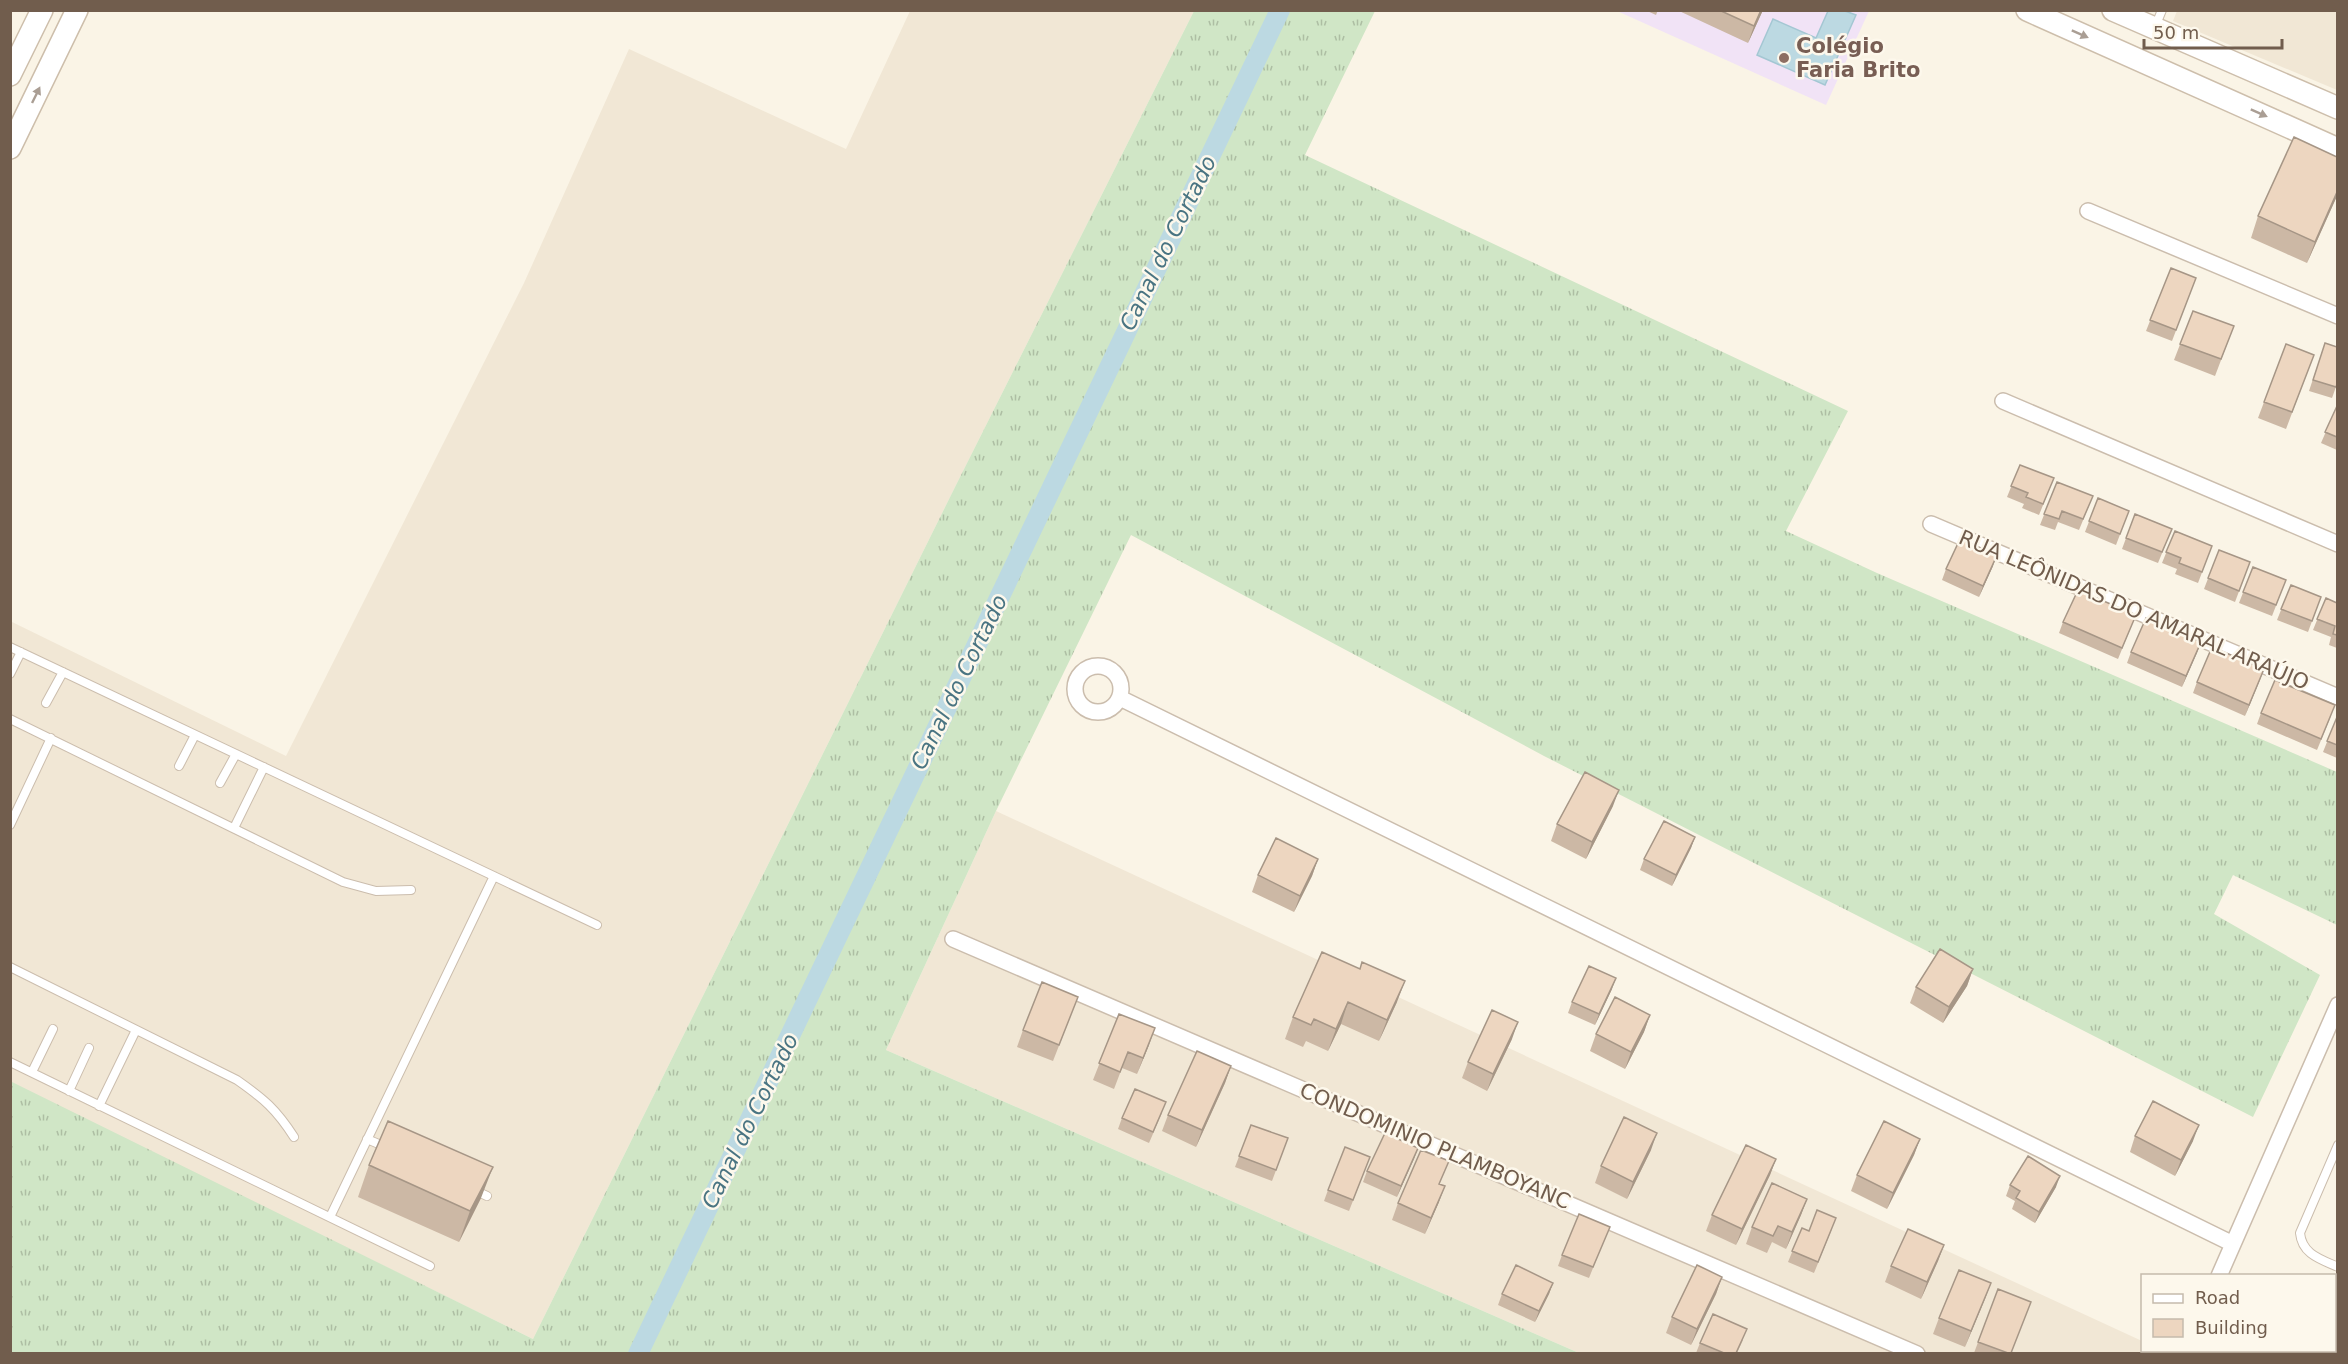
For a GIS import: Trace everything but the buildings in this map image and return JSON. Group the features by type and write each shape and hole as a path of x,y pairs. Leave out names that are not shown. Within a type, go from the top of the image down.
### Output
{"street":[{"path":"11,72 42,10"},
{"path":"10,148 77,10"},
{"path":"2027,10 2337,148"},
{"path":"2114,10 2158,19 2337,108"},
{"path":"2088,211 2337,316"},
{"path":"2003,400 2337,544"},
{"name":"RUA LEÔNIDAS DO AMARAL ARAÚJO","path":"1931,524 2337,697"},
{"path":"1120,698 2233,1244"},
{"name":"CONDOMINIO PLAMBOYANC","path":"953,939 1917,1353"},
{"path":"2219,1274 2337,1005"}],"lane":[{"path":"10,647 597,926"},
{"path":"10,674 21,652"},
{"path":"46,703 63,672"},
{"path":"10,719 344,882 376,891 411,890"},
{"path":"179,766 195,735"},
{"path":"10,825 51,738"},
{"path":"220,783 236,754"},
{"path":"234,828 264,767"},
{"path":"330,1217 494,876"},
{"path":"10,967 237,1080 278,1112 294,1137"},
{"path":"32,1072 54,1029"},
{"path":"99,1106 136,1030"},
{"path":"69,1091 89,1048"},
{"path":"10,1062 430,1266"},
{"path":"367,1138 397,1153"},
{"path":"2337,1145 2300,1233 2305,1249 2314,1257 2337,1267"},
{"path":"467,1186 487,1196"}],"shaded area":[{"path":"910,11 1194,11 956,485 533,1339 11,1083 10,621 286,756 524,283 629,49 846,149"},
{"name":"Colégio Faria Brito","path":"1617,11 1869,11 1826,105"},
{"path":"2177,11 2337,11 2337,90 2173,21"},
{"path":"996,811 2141,1341 2141,1352 2169,1353 1579,1353 886,1050"}],"green space":[{"path":"1194,11 1375,11 1305,155 1848,411 1786,531 1877,573 2337,772 2337,925 2233,875 2214,914 2320,975 2253,1117 1544,756 1131,535 996,811 886,1050 1579,1353 11,1353 10,1081 533,1339 956,485"}],"water":[{"path":"1828,11 1845,11 1856,15 1825,85 1757,55 1773,19 1816,38"}],"waterway":[{"name":"Canal do Cortado","path":"638,1354 1280,10"}],"place":[{"name":"Colégio Faria Brito","path":"1784,58"}]}
